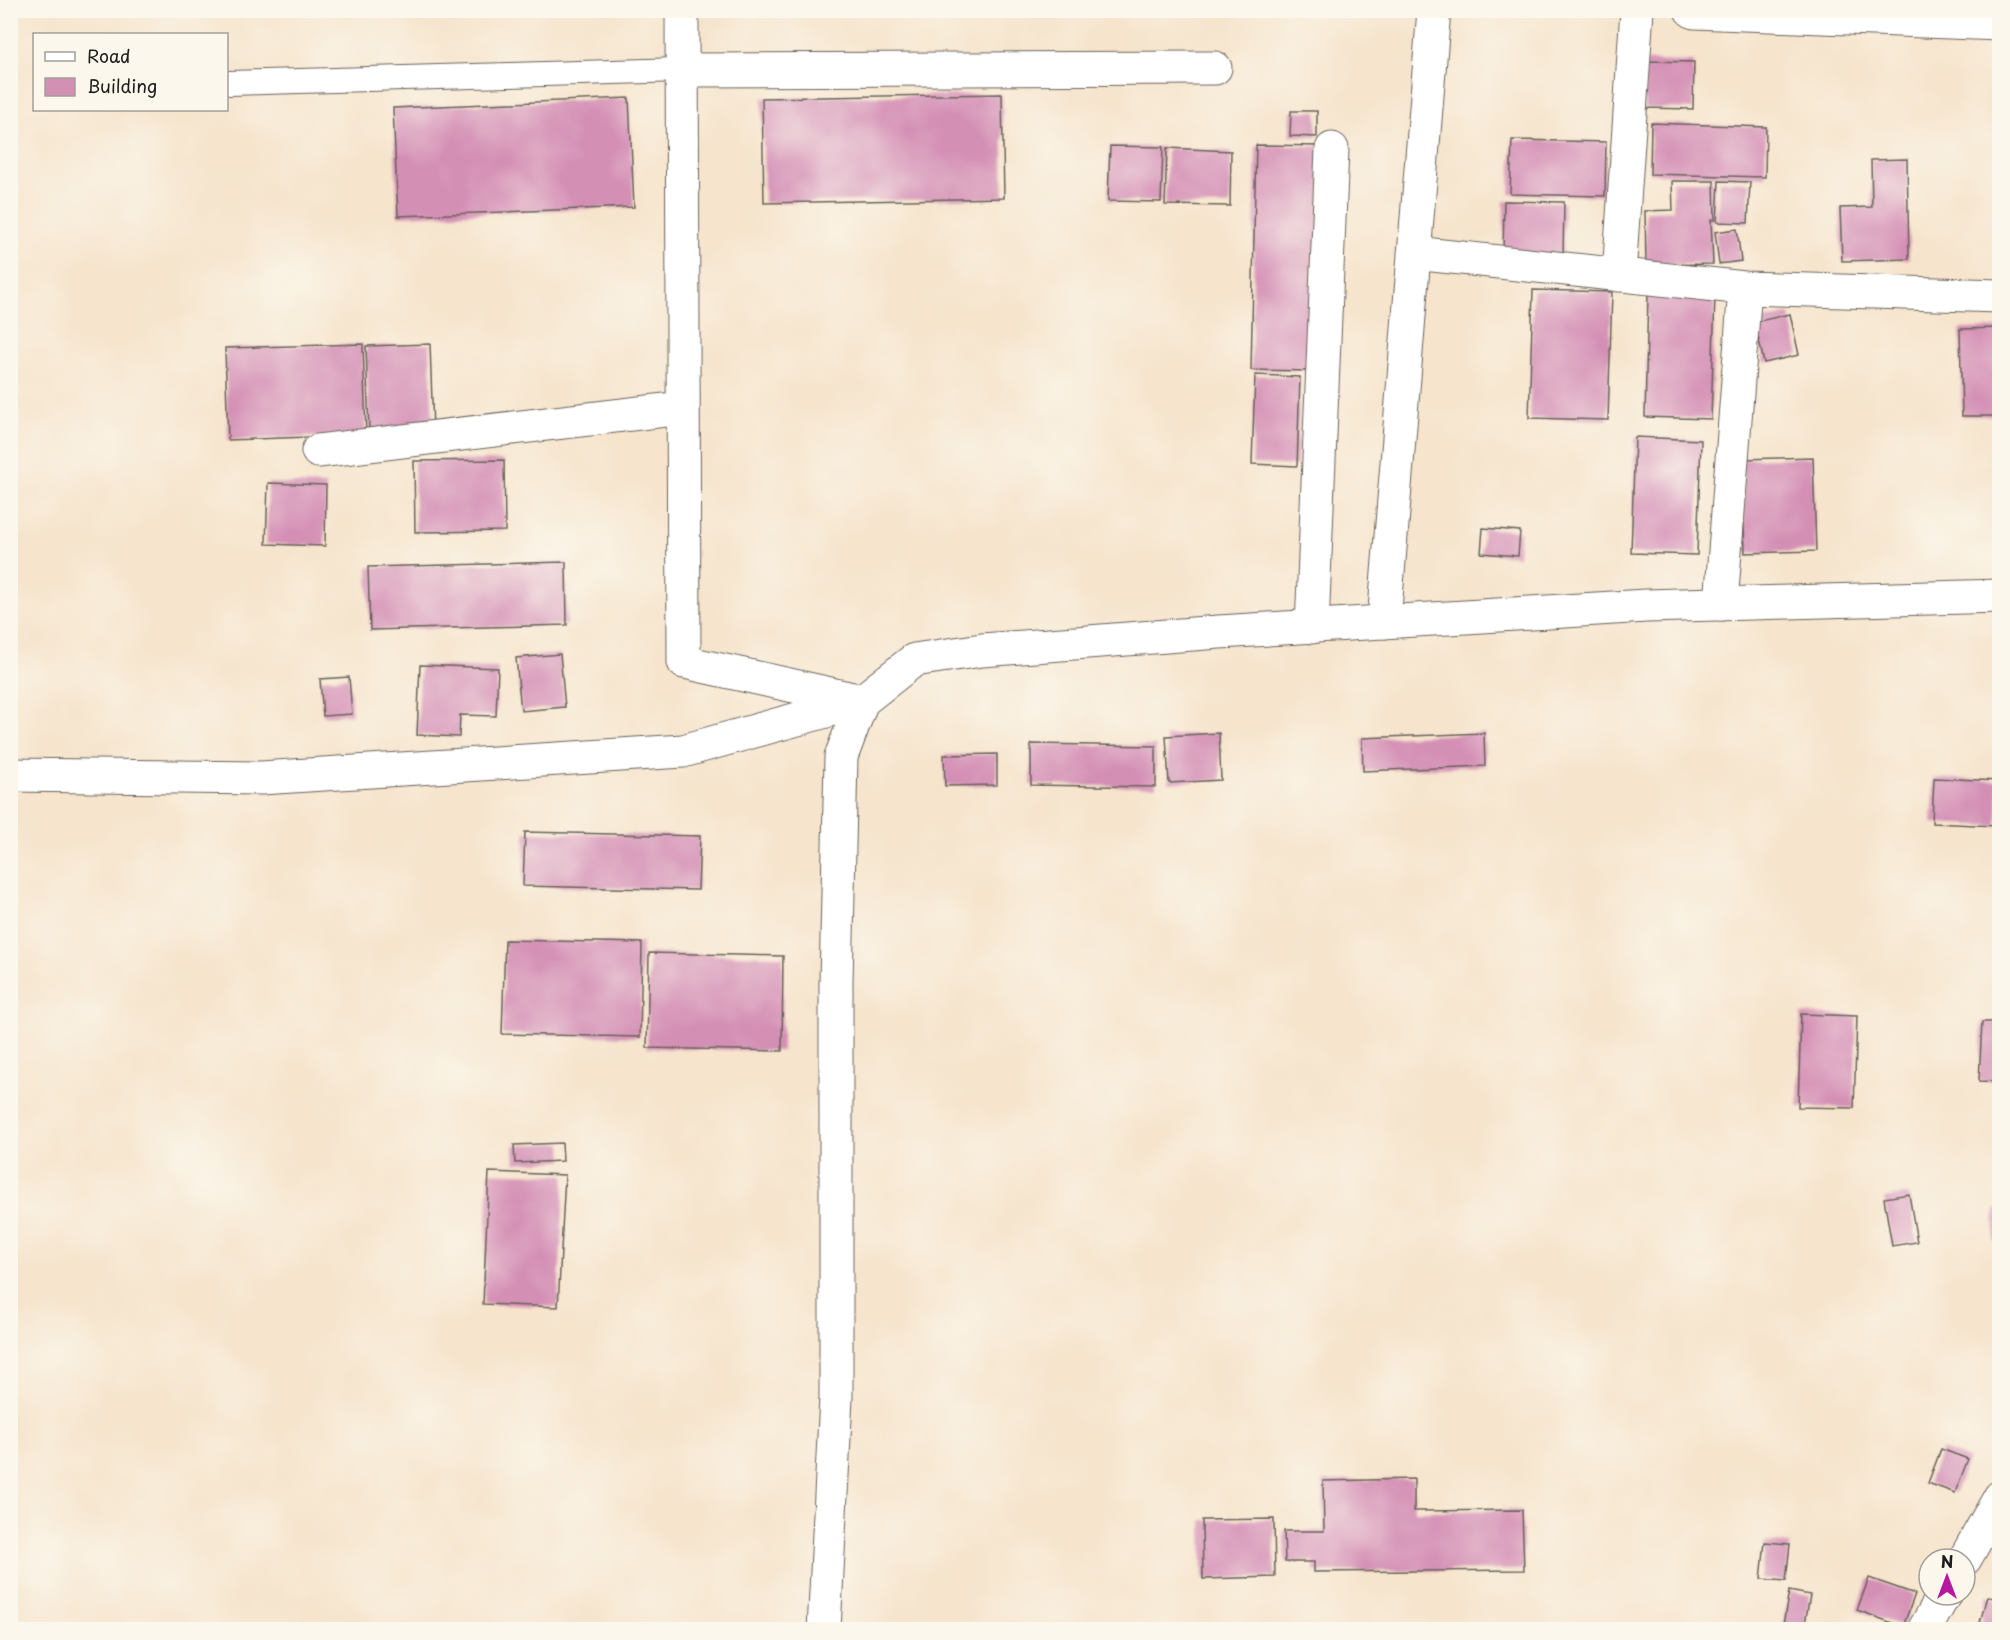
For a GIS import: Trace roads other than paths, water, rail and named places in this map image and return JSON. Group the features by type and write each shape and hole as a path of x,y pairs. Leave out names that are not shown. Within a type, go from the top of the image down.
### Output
{"street":[{"path":"682,10 684,662 862,701"},
{"path":"1384,622 1434,10"},
{"path":"1619,275 1637,10"},
{"path":"1691,10 1694,12 2000,24"},
{"path":"682,70 1215,68"},
{"path":"1312,627 1332,149"},
{"path":"1414,253 1745,288 2000,296"},
{"path":"1721,604 1745,288"},
{"path":"318,451 682,408"},
{"path":"10,775 261,778 683,751 862,701 914,660 982,650 1646,606 2000,596"},
{"path":"824,1629 837,1398 837,983 841,757 862,701"},
{"path":"1981,1545 2000,1497"},
{"path":"1924,1629 1937,1607"}],"lane":[{"path":"230,83 682,70"}]}
